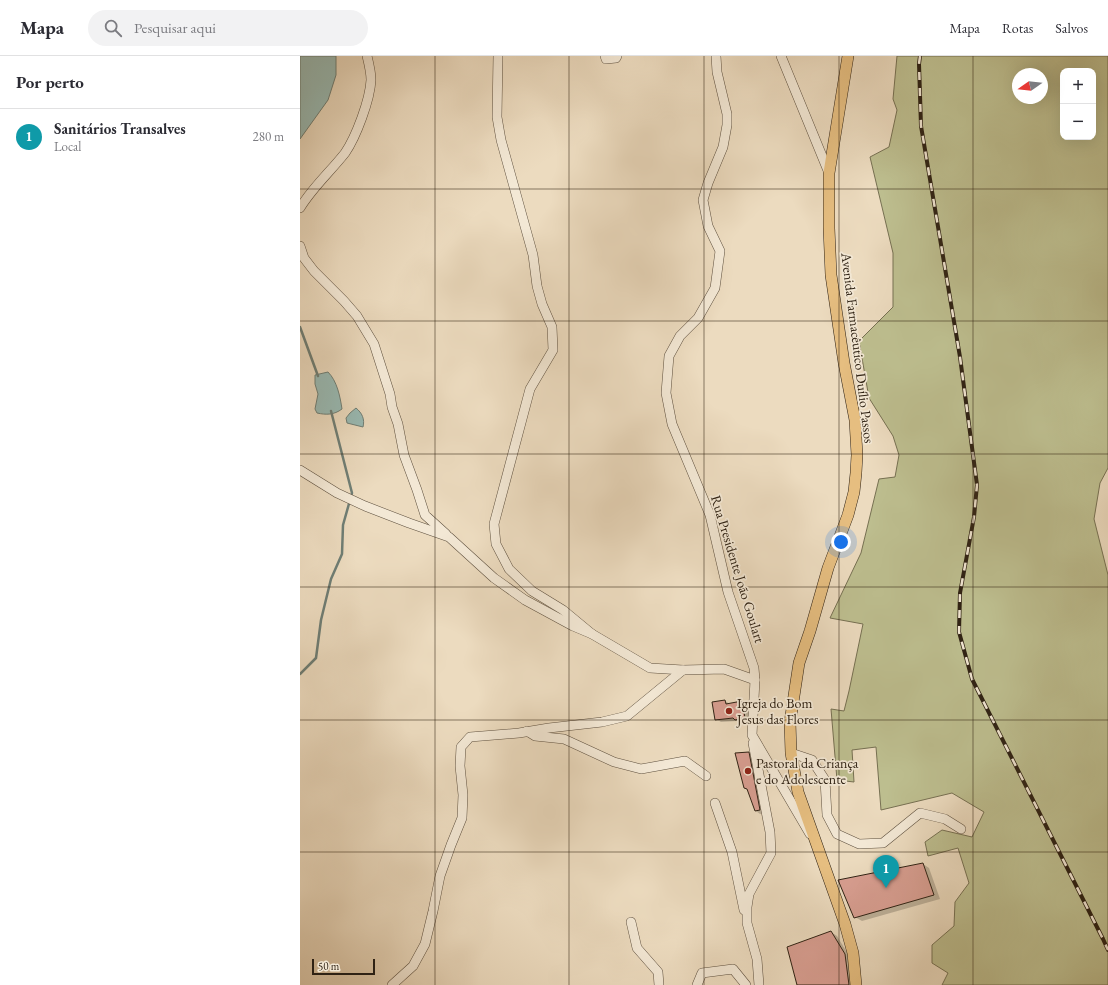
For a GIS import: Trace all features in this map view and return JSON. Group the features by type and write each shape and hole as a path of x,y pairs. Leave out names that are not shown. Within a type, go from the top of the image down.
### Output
{"main road":[{"name":"Avenida Farmacêutico Duílio Passos","path":"848,56 830,173 829,228 831,275 844,363 855,420 856,473 853,499 828,568 799,663 790,722 791,753 798,792 845,924 853,954 856,985"}],"street":[{"path":"300,208 314,188 345,152 354,136 363,113 371,82 367,56"},
{"path":"498,56 497,117 501,140 533,255 542,304 552,327 553,350 530,389 494,524 496,544 509,569 532,591 563,610 592,634"},
{"path":"605,56 606,59 616,58 617,56"},
{"name":"Rua Presidente João Goulart","path":"716,56 717,72 727,114 727,125 723,147 708,183 703,200 708,226 720,251 716,288 698,318 680,336 669,356 666,393 672,424 710,514 728,592 744,635 754,668 755,680 752,735 770,832 772,853 749,894 747,907 747,923 757,959 759,985"},
{"path":"781,56 830,173"},
{"path":"300,246 304,258 314,271 357,316 374,344 390,394 404,455 418,490 425,514 494,578 525,600 573,626 592,634 650,668 683,670 724,669 755,680"},
{"path":"300,470 337,493 365,506 409,523 449,536"},
{"path":"392,985 413,966 424,944 434,911 440,876 462,818 463,795 460,766 461,747 470,737 602,722 627,716 683,670"},
{"path":"527,731 535,736 564,739 614,762 641,770 685,761 706,776"},
{"path":"752,735 816,845"},
{"path":"791,753 812,760 825,780 827,815 837,834 859,844 883,843 920,813 945,819 961,829"},
{"path":"715,803 732,852 747,923"},
{"path":"631,922 637,948 658,972 659,985"},
{"path":"696,985 702,973 733,969 746,985"}],"green space":[{"path":"897,56 1108,56 1108,468 1100,483 1094,519 1108,575 1108,985 942,985 948,973 932,963 932,945 954,926 955,902 969,883 958,848 928,856 925,842 942,830 972,837 984,812 952,793 881,810 876,747 852,750 854,782 837,780 831,709 844,711 863,624 830,618 861,553 879,479 895,477 899,455 893,436 869,398 859,341 893,307 893,253 870,157 889,147 897,110 893,99"}],"water":[{"path":"300,56 336,56 336,75 328,100 300,139"},
{"path":"328,372 336,384 342,409 330,414 317,413 315,409 318,394 315,384 315,375"},
{"path":"356,408 360,412 364,421 363,427 347,423 346,418"}],"building":[{"name":"Igreja do Bom Jesus das Flores","path":"725,700 726,704 742,701 745,718 735,720 733,718 715,720 712,702"},
{"name":"Pastoral da Criança e do Adolescente","path":"749,752 760,810 755,811 747,789 744,788 735,753"},
{"path":"923,863 934,895 854,918 838,880"},
{"path":"831,931 845,954 849,985 797,985 787,947"}],"waterway":[{"path":"300,327 318,376"},
{"path":"300,674 316,658 321,620 331,579 342,554 343,525 352,493 331,411"}],"railway":[{"path":"920,56 921,126 960,357 977,485 974,517 960,593 959,632 972,679 1108,950"}],"place":[{"name":"Igreja do Bom Jesus das Flores","path":"729,711"},
{"name":"Pastoral da Criança e do Adolescente","path":"748,771"},
{"name":"Sanitários Transalves","path":"886,888"}]}
